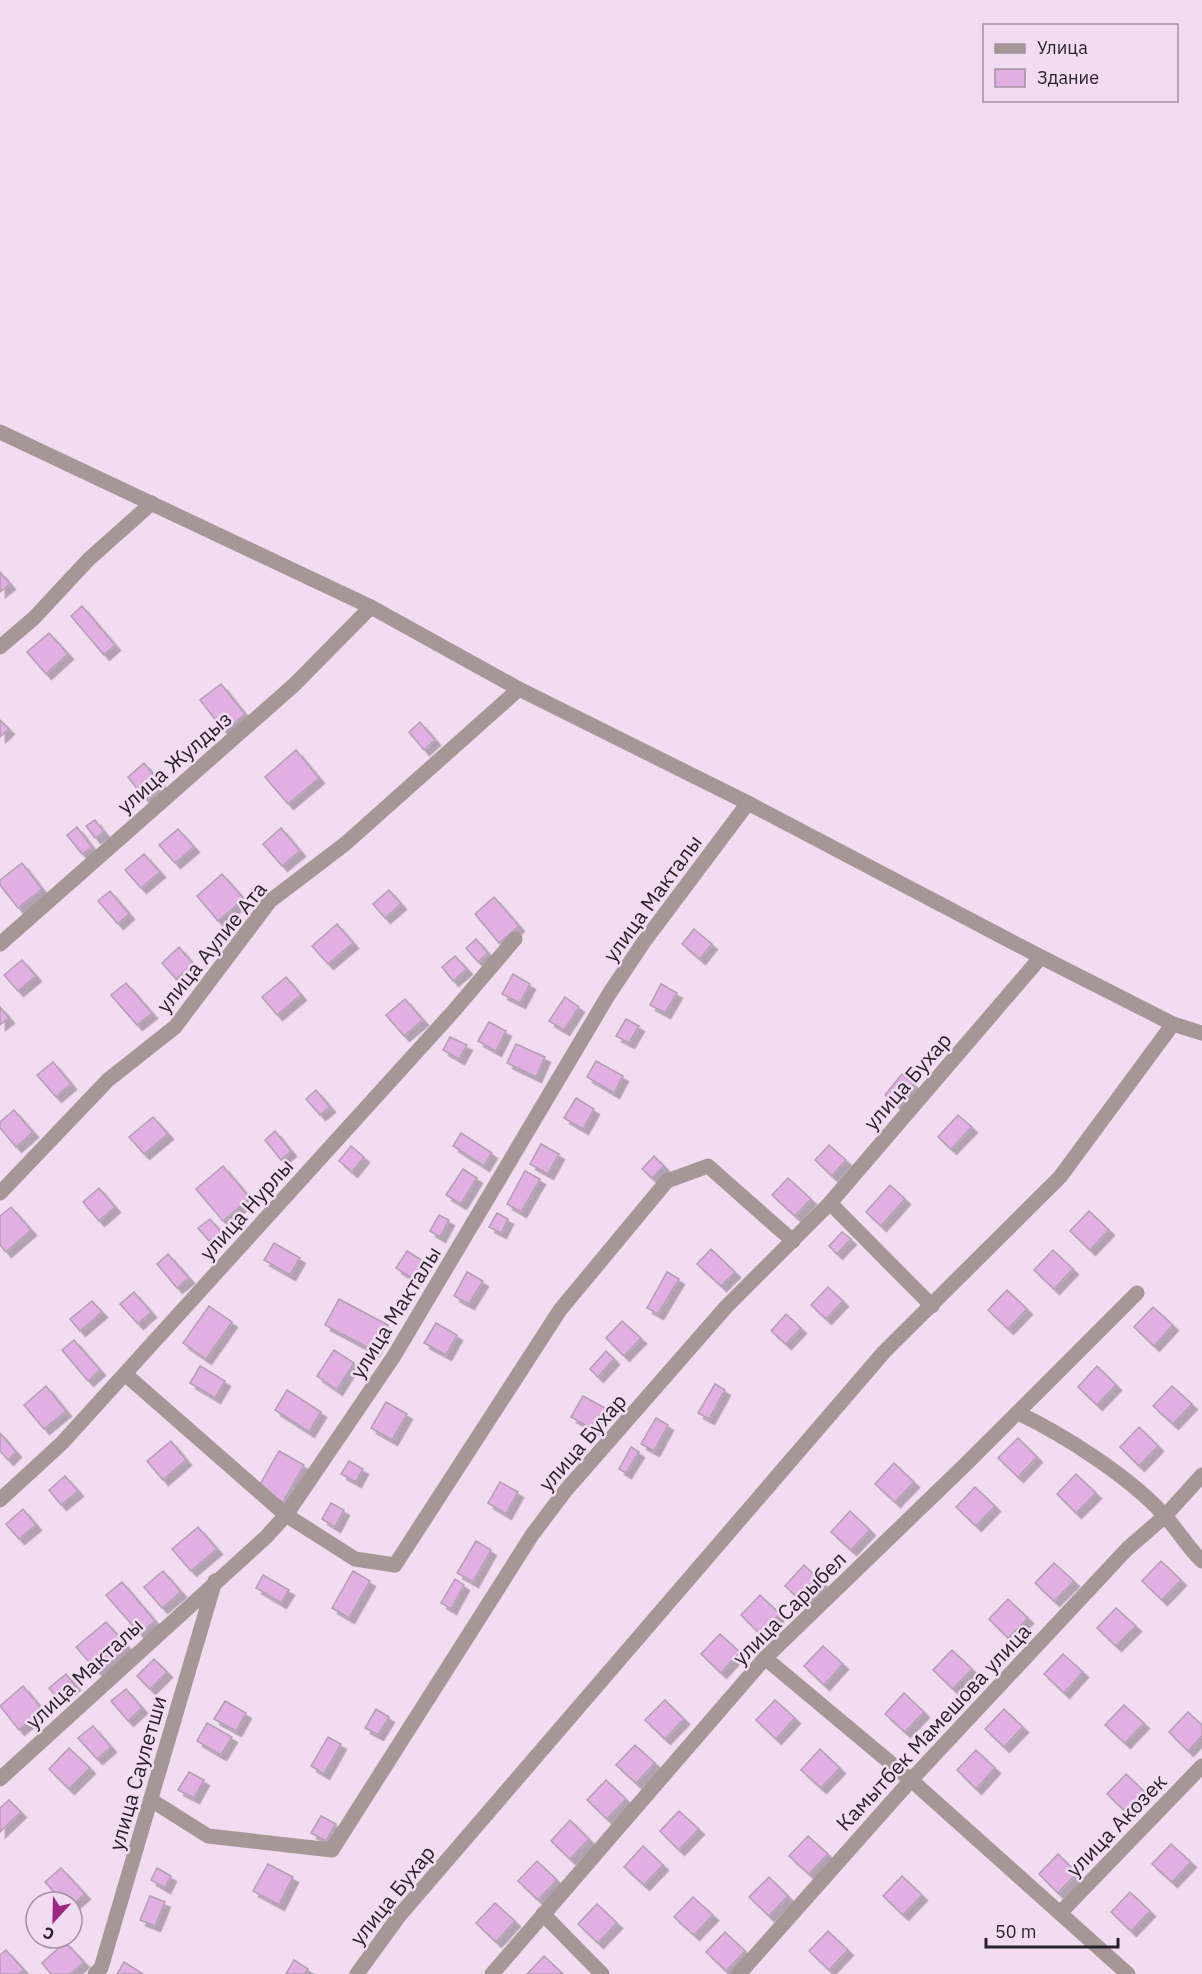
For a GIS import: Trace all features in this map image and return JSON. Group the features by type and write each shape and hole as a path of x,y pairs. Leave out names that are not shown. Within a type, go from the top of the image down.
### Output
{"street":[{"path":"0,432 371,608 519,689 748,804 1041,957 1173,1024 1202,1033"},
{"path":"0,646 34,618 90,560 152,503"},
{"name":"улица Жулдыз","path":"0,944 294,685 371,608"},
{"name":"улица Аулие Ата","path":"0,1193 108,1080 175,1027 270,901 345,844 519,689"},
{"name":"улица Макталы","path":"0,1779 215,1581 266,1538 286,1515 394,1356 609,994 642,943 748,804"},
{"name":"улица Нурлы","path":"0,1500 63,1443 516,939"},
{"name":"улица Бухар","path":"151,1800 208,1836 332,1850 531,1536 566,1490 726,1307 830,1203 1041,957"},
{"name":"улица Бухар","path":"357,1974 399,1916 884,1352 1060,1177 1173,1024"},
{"path":"125,1374 286,1515 354,1559 395,1564 560,1310 667,1181 708,1166 793,1241"},
{"path":"830,1203 932,1306"},
{"name":"улица Сарыбел","path":"492,1974 765,1658 1018,1413 1137,1293"},
{"path":"1018,1413 1042,1425 1132,1485 1165,1516 1184,1544 1202,1561"},
{"name":"Камытбек Мамешова улица","path":"740,1974 911,1780 1127,1549 1165,1516 1202,1475"},
{"name":"улица Саулетши","path":"95,1974 101,1968 215,1581"},
{"path":"765,1658 911,1780 1128,1974"},
{"name":"улица Акозек","path":"1060,1914 1202,1766"},
{"path":"543,1914 602,1974"}],"building":[{"path":"0,572 10,584 0,592"},
{"path":"82,606 115,645 104,655 71,616"},
{"path":"49,633 68,654 46,674 27,652"},
{"path":"221,684 245,714 224,731 200,700"},
{"path":"0,720 9,729 0,737"},
{"path":"420,722 435,740 424,750 409,732"},
{"path":"296,750 319,778 288,804 265,777"},
{"path":"144,763 163,786 146,800 128,777"},
{"path":"95,820 104,832 95,838 86,826"},
{"path":"77,827 92,847 82,854 67,835"},
{"path":"281,828 300,851 282,866 263,844"},
{"path":"178,829 194,847 175,863 159,845"},
{"path":"144,854 160,872 141,888 125,870"},
{"path":"22,863 42,889 18,908 0,885 0,880"},
{"path":"222,874 244,899 218,921 197,896"},
{"path":"389,890 401,904 385,918 373,904"},
{"path":"110,891 129,914 118,924 98,901"},
{"path":"494,897 519,926 499,943 475,914"},
{"path":"337,924 353,943 328,964 312,946"},
{"path":"694,929 712,944 700,959 682,944"},
{"path":"476,939 488,953 478,962 466,948"},
{"path":"179,947 193,964 176,979 162,963"},
{"path":"455,956 467,969 453,981 442,967"},
{"path":"22,960 36,976 18,991 4,975"},
{"path":"513,974 530,984 520,1003 502,994"},
{"path":"286,977 301,995 277,1015 262,997"},
{"path":"126,983 152,1013 137,1025 111,995"},
{"path":"661,984 677,993 665,1013 650,1005"},
{"path":"565,997 579,1007 564,1030 549,1021"},
{"path":"405,999 423,1020 404,1036 386,1015"},
{"path":"0,1007 9,1018 0,1025"},
{"path":"626,1019 639,1026 629,1043 616,1036"},
{"path":"489,1022 506,1031 496,1051 478,1041"},
{"path":"450,1037 467,1045 459,1059 443,1050"},
{"path":"516,1044 545,1057 536,1077 507,1063"},
{"path":"596,1061 623,1076 614,1093 587,1077"},
{"path":"53,1062 71,1084 56,1097 37,1075"},
{"path":"902,1074 914,1084 897,1105 885,1095"},
{"path":"316,1090 330,1107 320,1115 306,1099"},
{"path":"576,1098 594,1109 583,1129 564,1118"},
{"path":"14,1110 33,1132 16,1147 0,1128 0,1122"},
{"path":"958,1115 972,1127 951,1149 938,1137"},
{"path":"153,1117 168,1134 144,1154 129,1137"},
{"path":"275,1131 291,1151 281,1160 265,1140"},
{"path":"461,1133 492,1153 484,1166 453,1146"},
{"path":"541,1144 559,1154 548,1174 530,1164"},
{"path":"829,1145 846,1160 832,1176 815,1160"},
{"path":"351,1146 364,1157 352,1172 339,1161"},
{"path":"654,1156 664,1166 652,1178 642,1169"},
{"path":"223,1166 250,1198 223,1221 196,1189"},
{"path":"463,1169 477,1178 461,1204 446,1195"},
{"path":"525,1171 540,1179 521,1212 507,1204"},
{"path":"788,1178 811,1199 795,1216 772,1195"},
{"path":"890,1185 905,1199 881,1226 866,1212"},
{"path":"99,1188 115,1207 99,1221 83,1202"},
{"path":"11,1207 31,1230 6,1252 0,1245 0,1216"},
{"path":"1089,1211 1109,1230 1090,1250 1070,1231"},
{"path":"497,1213 508,1219 501,1233 489,1227"},
{"path":"439,1215 449,1220 440,1237 430,1231"},
{"path":"210,1219 221,1232 209,1241 198,1228"},
{"path":"842,1232 851,1239 837,1254 829,1246"},
{"path":"274,1243 300,1258 290,1275 264,1260"},
{"path":"711,1249 735,1272 721,1286 697,1264"},
{"path":"1053,1250 1073,1269 1054,1289 1034,1270"},
{"path":"407,1251 426,1263 415,1280 396,1268"},
{"path":"168,1254 189,1278 177,1288 157,1264"},
{"path":"467,1272 483,1281 469,1304 454,1296"},
{"path":"667,1272 679,1279 658,1314 647,1308"},
{"path":"828,1287 843,1301 826,1319 811,1305"},
{"path":"1007,1290 1027,1309 1008,1329 988,1310"},
{"path":"134,1292 151,1312 138,1324 120,1304"},
{"path":"339,1299 388,1325 374,1351 325,1325"},
{"path":"92,1301 102,1312 80,1331 70,1319"},
{"path":"209,1306 232,1322 206,1359 183,1343"},
{"path":"1153,1307 1173,1325 1154,1346 1134,1327"},
{"path":"786,1314 801,1328 786,1344 771,1331"},
{"path":"622,1321 641,1338 624,1356 606,1338"},
{"path":"436,1323 457,1335 446,1355 424,1343"},
{"path":"74,1340 100,1370 88,1381 62,1350"},
{"path":"334,1350 354,1363 337,1390 317,1376"},
{"path":"606,1351 614,1359 598,1377 590,1369"},
{"path":"200,1366 225,1381 215,1398 190,1383"},
{"path":"1097,1366 1116,1385 1097,1405 1078,1387"},
{"path":"715,1384 725,1390 709,1419 698,1413"},
{"path":"46,1386 66,1411 44,1429 24,1405"},
{"path":"1172,1386 1192,1404 1173,1424 1153,1406"},
{"path":"287,1390 321,1412 309,1432 275,1410"},
{"path":"583,1396 607,1409 594,1430 571,1417"},
{"path":"386,1402 407,1414 392,1440 371,1428"},
{"path":"656,1418 668,1425 654,1451 641,1444"},
{"path":"1139,1427 1158,1446 1139,1466 1120,1447"},
{"path":"0,1433 16,1452 8,1460 0,1451"},
{"path":"1018,1438 1037,1457 1018,1477 998,1458"},
{"path":"171,1441 186,1460 163,1480 147,1461"},
{"path":"631,1447 639,1452 626,1473 619,1469"},
{"path":"279,1451 304,1465 283,1502 258,1488"},
{"path":"349,1461 363,1469 356,1482 341,1474"},
{"path":"894,1463 914,1482 895,1502 875,1484"},
{"path":"1076,1474 1096,1493 1076,1513 1057,1494"},
{"path":"65,1476 78,1491 61,1505 49,1490"},
{"path":"500,1482 518,1492 506,1514 488,1503"},
{"path":"975,1487 995,1506 976,1526 956,1507"},
{"path":"331,1503 344,1510 335,1527 322,1519"},
{"path":"23,1509 36,1525 19,1539 6,1524"},
{"path":"850,1511 870,1530 851,1550 831,1532"},
{"path":"198,1527 217,1549 191,1571 172,1549"},
{"path":"476,1541 491,1550 473,1582 457,1573"},
{"path":"1161,1561 1181,1580 1162,1600 1142,1581"},
{"path":"1054,1563 1074,1581 1054,1601 1035,1583"},
{"path":"804,1565 824,1584 805,1604 785,1586"},
{"path":"163,1571 181,1592 162,1608 144,1587"},
{"path":"353,1571 370,1581 349,1618 332,1608"},
{"path":"263,1575 289,1590 281,1603 256,1588"},
{"path":"455,1579 464,1585 451,1609 441,1603"},
{"path":"122,1582 155,1621 140,1634 106,1595"},
{"path":"760,1595 780,1614 760,1634 741,1615"},
{"path":"1008,1599 1028,1618 1008,1638 989,1619"},
{"path":"1116,1608 1136,1626 1116,1646 1097,1628"},
{"path":"106,1622 128,1647 98,1672 76,1647"},
{"path":"720,1634 740,1652 721,1673 701,1654"},
{"path":"823,1646 843,1664 824,1685 804,1666"},
{"path":"952,1650 972,1669 953,1689 933,1670"},
{"path":"1063,1654 1083,1672 1064,1693 1044,1674"},
{"path":"154,1659 167,1672 150,1689 137,1676"},
{"path":"66,1674 75,1685 58,1699 49,1688"},
{"path":"23,1686 43,1710 19,1730 0,1706"},
{"path":"126,1689 142,1708 128,1721 111,1701"},
{"path":"904,1693 924,1712 905,1732 885,1714"},
{"path":"665,1700 684,1719 665,1739 645,1720"},
{"path":"775,1700 795,1718 776,1739 756,1720"},
{"path":"225,1701 246,1713 236,1731 214,1719"},
{"path":"1124,1705 1144,1723 1125,1743 1105,1725"},
{"path":"376,1709 389,1717 378,1735 365,1728"},
{"path":"1004,1709 1023,1727 1004,1747 985,1729"},
{"path":"1188,1712 1202,1725 1202,1736 1188,1751 1169,1732"},
{"path":"207,1723 232,1737 221,1755 197,1741"},
{"path":"93,1726 111,1747 97,1759 78,1738"},
{"path":"328,1737 341,1744 324,1774 311,1766"},
{"path":"635,1745 655,1763 636,1783 616,1765"},
{"path":"69,1748 90,1768 69,1789 49,1769"},
{"path":"820,1749 840,1768 821,1788 801,1770"},
{"path":"976,1750 995,1768 976,1789 957,1770"},
{"path":"189,1772 204,1780 194,1798 178,1790"},
{"path":"1126,1774 1146,1793 1127,1813 1107,1794"},
{"path":"606,1780 626,1799 607,1819 587,1800"},
{"path":"9,1800 21,1812 0,1832 0,1808"},
{"path":"679,1811 699,1829 679,1850 660,1831"},
{"path":"321,1816 336,1824 326,1841 311,1833"},
{"path":"570,1820 589,1839 570,1859 551,1841"},
{"path":"808,1836 828,1854 809,1874 789,1856"},
{"path":"1171,1844 1191,1862 1172,1882 1152,1864"},
{"path":"643,1846 663,1865 644,1885 624,1867"},
{"path":"1058,1854 1077,1873 1058,1893 1039,1874"},
{"path":"537,1861 557,1880 538,1900 518,1881"},
{"path":"268,1864 293,1877 279,1905 253,1891"},
{"path":"61,1868 81,1890 52,1890 45,1882"},
{"path":"157,1868 171,1876 165,1888 151,1880"},
{"path":"902,1876 922,1895 903,1915 883,1896"},
{"path":"769,1877 788,1896 769,1916 749,1897"},
{"path":"1130,1892 1150,1911 1131,1931 1111,1912"},
{"path":"150,1896 165,1902 155,1926 140,1920"},
{"path":"693,1897 713,1915 694,1935 674,1917"},
{"path":"495,1903 515,1921 496,1942 476,1923"},
{"path":"597,1904 617,1923 598,1943 578,1924"},
{"path":"828,1931 848,1950 829,1970 809,1951"},
{"path":"725,1932 745,1951 726,1971 706,1952"},
{"path":"6,1950 24,1970 19,1974 0,1974 0,1955"},
{"path":"56,1950 73,1950 84,1962 70,1974 51,1974 42,1963"},
{"path":"544,1956 563,1974 527,1974"},
{"path":"294,1960 308,1969 305,1974 286,1974"},
{"path":"124,1962 143,1974 117,1974"}]}
